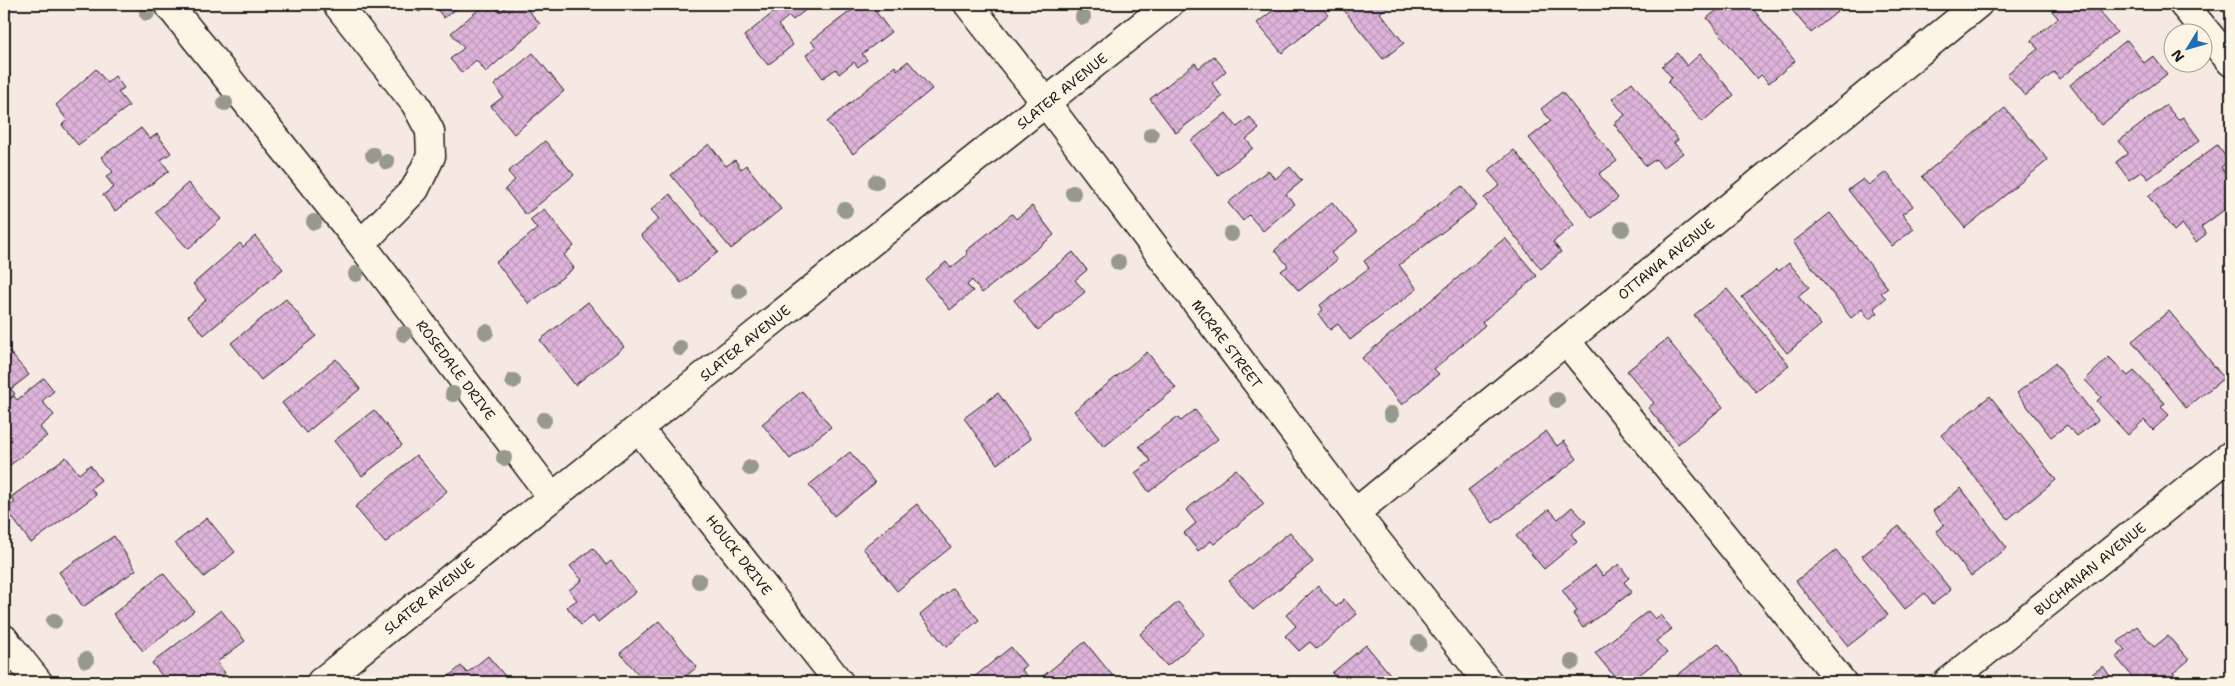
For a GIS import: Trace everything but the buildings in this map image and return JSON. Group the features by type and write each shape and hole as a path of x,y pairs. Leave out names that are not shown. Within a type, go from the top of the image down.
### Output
{"street":[{"name":"ROSEDALE DRIVE","path":"168,4 361,244 552,497"},
{"path":"337,4 415,103 430,131 431,156 414,189 361,244"},
{"name":"MCRAE STREET","path":"968,4 1046,103 1355,513 1488,682"},
{"name":"SLATER AVENUE","path":"321,682 1169,4"},
{"name":"OTTAWA AVENUE","path":"1355,513 1978,4"},
{"path":"2184,4 2231,62"},
{"path":"1566,341 1842,682"},
{"name":"HOUCK DRIVE","path":"638,428 839,682"},
{"name":"BUCHANAN AVENUE","path":"1948,682 2231,455"},
{"path":"4,639 38,682"}]}
